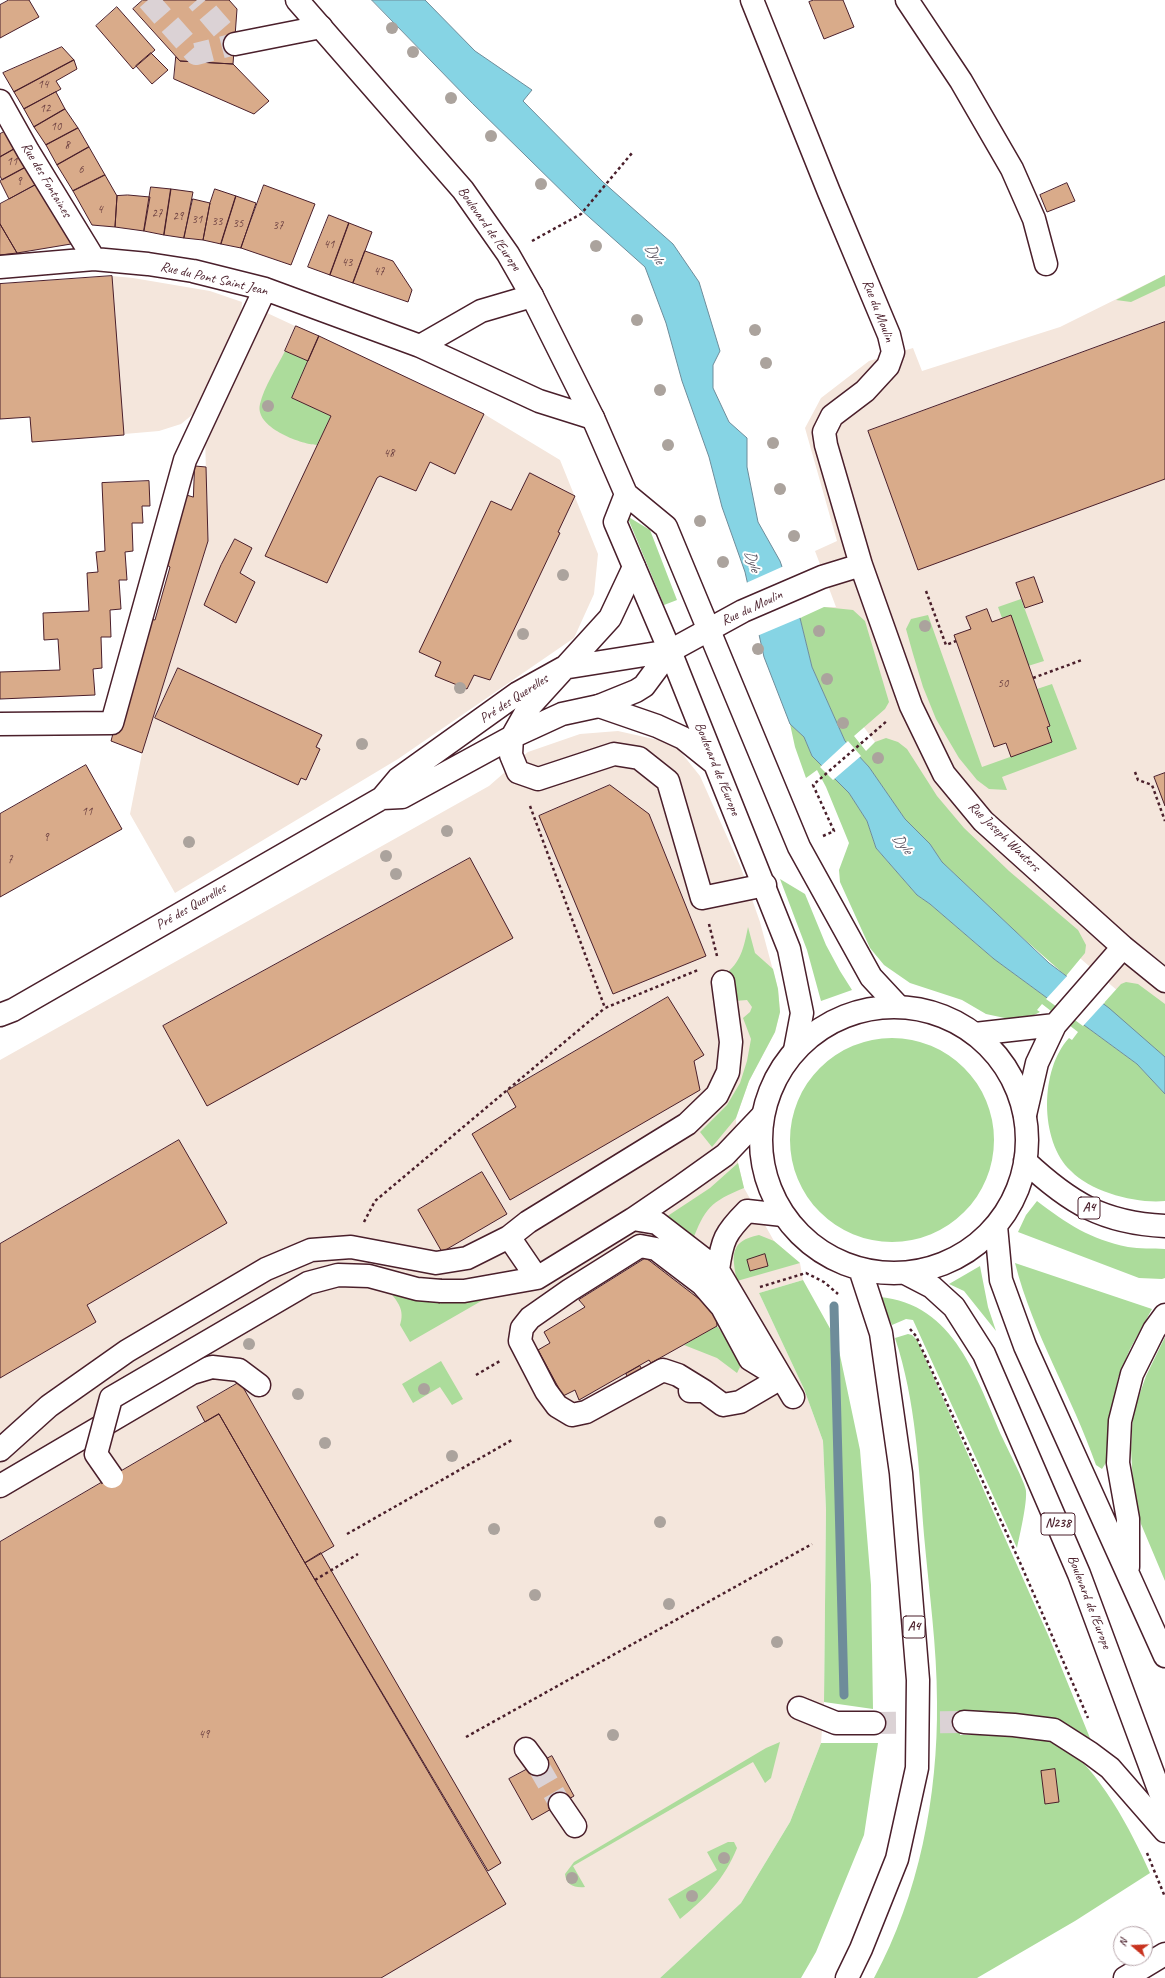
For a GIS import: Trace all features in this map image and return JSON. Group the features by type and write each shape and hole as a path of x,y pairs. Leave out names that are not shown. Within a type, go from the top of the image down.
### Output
{"main road":[{"name":"Boulevard de l'Europe","path":"298,0 463,190 508,254 532,296 593,418 626,494 666,527 710,629 799,847 871,977 898,1006"},
{"name":"Rue du Moulin","path":"710,629 741,611 822,577 861,565 826,445 824,432 832,416 865,391 888,366 893,352 889,334 829,192 752,0"},
{"path":"906,0 961,81 1012,169 1034,220 1046,264"},
{"path":"235,44 321,27"},
{"name":"Rue des Fontaines","path":"0,101 94,258"},
{"name":"Rue du Pont Saint Jean","path":"0,267 94,258 192,271 265,289 420,346 539,401 593,418"},
{"path":"0,724 112,723 185,460 265,289"},
{"path":"420,346 481,311 532,296"},
{"name":"Boulevard de l'Europe","path":"626,494 615,522 670,651 765,885 789,949 802,1013 795,1050"},
{"name":"Rue Joseph Wauters","path":"861,565 911,706 944,774 983,821 1123,947 1165,982"},
{"path":"634,567 610,618 582,650 563,668 529,708 512,737 511,755 518,772 538,779 614,754 639,758 668,781 702,898 765,885"},
{"name":"Pré des Querelles","path":"0,1015 13,1010 382,798 398,779 518,693 563,668 670,651 710,629"},
{"name":"Pré des Querelles","path":"382,798 402,797 512,737 562,714 599,706 636,691 644,686 670,651"},
{"path":"599,706 657,726 683,738 715,764"},
{"path":"1025,1114 1037,1063 1055,1025 1100,976 1123,947"},
{"path":"0,1450 49,1406 127,1352 266,1268 311,1250 351,1247 436,1263 467,1258 509,1237 535,1218 687,1124 717,1095 728,1072 731,1042 721,971"},
{"name":"Boulevard de l'Europe","path":"898,1006 926,1010 951,1019 975,1034 998,1056 1014,1084 1025,1114 1025,1161 1015,1195 996,1226 970,1249 939,1266 905,1273 860,1269 830,1258 804,1239 783,1215 762,1167 762,1116 774,1080 795,1050 825,1026 860,1010 898,1006"},
{"path":"975,1034 1055,1025"},
{"path":"112,1477 96,1454 110,1398 308,1283 338,1275 368,1276 417,1288 441,1291 464,1291 537,1278 633,1219 725,1155 762,1116"},
{"name":"A4","path":"1025,1161 1044,1179 1072,1200 1102,1215 1147,1225 1165,1226"},
{"path":"718,1270 721,1247 729,1229 747,1211 783,1215"},
{"path":"633,1219 657,1223 718,1270 793,1397"},
{"path":"996,1226 1001,1280 1025,1346 1165,1656"},
{"path":"509,1237 537,1278"},
{"path":"640,1246 651,1248 656,1249 702,1284 722,1307 750,1359 781,1378 740,1402 723,1405 678,1375 663,1370 586,1412 572,1415 557,1406 546,1391 523,1349 520,1341 522,1328 530,1318 612,1263 640,1246"},
{"name":"A4","path":"847,1978 862,1949 897,1859 917,1768 917,1665 901,1473 881,1333 860,1269"},
{"name":"Boulevard de l'Europe","path":"905,1273 932,1287 954,1307 984,1354 1079,1574 1165,1806"},
{"path":"1128,1574 1128,1518 1118,1463 1120,1421 1132,1374 1154,1330 1165,1315"},
{"path":"0,1486 192,1373 212,1367 239,1370 259,1385"},
{"path":"679,1391 704,1391"},
{"path":"799,1708 836,1723 874,1723"},
{"path":"964,1722 1014,1725 1054,1730 1110,1768 1165,1831"},
{"path":"560,1804 575,1826"},
{"path":"1125,1978 1165,1954"}],"path":[{"path":"508,254 581,214 607,185 632,153"},
{"path":"926,591 946,645 956,641"},
{"path":"1033,678 1082,660"},
{"path":"813,785 884,722"},
{"path":"518,772 605,1008"},
{"path":"1135,772 1138,780 1152,784 1165,821"},
{"path":"351,1247 376,1201 605,1008 721,971 702,898"},
{"path":"733,1295 806,1273 824,1282 842,1298"},
{"path":"881,1333 907,1326 916,1336 1018,1558 1089,1721"},
{"path":"347,1534 512,1440"},
{"path":"466,1737 812,1544"},
{"path":"315,1580 358,1554"}],"shaded area":[{"path":"1165,275 1165,1032 1081,959 875,742 863,726 824,607 836,607 815,551 837,541 805,428 821,398 869,361 913,348 922,371 1060,327"},
{"path":"112,276 133,278 210,291 242,302 241,316 198,410 181,424 159,431 32,442 30,417 0,419 0,284"},
{"path":"265,312 484,414 560,460 598,554 594,594 574,638 398,759 175,893 130,814 142,753 208,541 205,437"},
{"path":"618,731 667,742 680,751 700,776 741,868 760,922 778,989 780,1012 775,1032 749,1081 736,1118 738,1163 744,1188 774,1241 800,1263 803,1280 759,1293 804,1389 823,1441 826,1510 824,1702 821,1743 790,1822 741,1903 660,1978 0,1978 0,1060 489,786 528,752 580,734"}],"green space":[{"path":"1165,275 1165,286 1131,302 1116,300"},
{"path":"285,351 308,361 292,398 331,416 317,445 290,438 280,433 264,420 260,412 260,404 264,391"},
{"path":"627,516 650,530 677,600 664,605"},
{"path":"1021,599 1044,661 1028,666 1010,615 1002,618 998,607"},
{"path":"824,607 853,610 865,621 889,702 885,709 854,736 866,751 875,742 886,738 898,742 907,749 937,796 964,828 1009,871 1078,930 1086,945 1085,953 1066,976 1015,931 942,862 930,844 905,819 869,767 845,741 812,667 800,618"},
{"path":"928,615 982,767 1052,742 1047,727 1050,726 1037,689 1052,684 1077,749 1002,777 1007,790 989,789 977,780 959,758 936,719 923,687 913,654 906,629 911,619"},
{"path":"790,724 804,737 812,756 849,793 867,821 876,848 917,895 930,904 994,959 1137,1064 1165,1094 1165,1201 1141,1201 1102,1191 1090,1185 1071,1171 1061,1158 1053,1142 1049,1124 1047,1105 1048,1086 1059,1051 1069,1038 1072,1040 1078,1032 1042,1004 1037,1010 1040,1012 1028,1018 1014,1020 986,1014 962,1000 910,983 884,965 870,948 840,882 839,870 849,843 826,787 817,770 806,778 795,747"},
{"path":"780,879 805,894 826,945 852,990 821,1001 807,950"},
{"path":"748,927 755,953 773,969 778,989 780,1012 775,1032 749,1081 736,1118 712,1147 700,1132 727,1105 740,1083 747,1061 751,1039 743,1018 750,1012 752,1007 747,1000 735,1001 724,975 730,970 741,954"},
{"path":"1126,982 1138,984 1165,1004 1165,1057 1103,1004 1121,984"},
{"path":"892,1038 912,1040 940,1050 957,1061 971,1075 986,1101 992,1120 994,1140 992,1160 982,1188 971,1205 957,1219 931,1234 912,1240 892,1242 872,1240 844,1230 827,1219 813,1205 798,1179 792,1160 790,1140 792,1120 802,1092 813,1075 827,1061 853,1046 872,1040"},
{"path":"738,1163 744,1188 716,1202 710,1208 701,1221 692,1242 663,1219 710,1188"},
{"path":"1037,1201 1069,1224 1102,1240 1128,1247 1165,1249 1165,1278 1139,1278 1018,1232 1026,1215"},
{"path":"759,1235 774,1241 800,1263 737,1281 734,1264 735,1251 742,1241"},
{"path":"1015,1263 1152,1309 1130,1349 1118,1378 1107,1435 1107,1461 1102,1469 1096,1465 1076,1414 1042,1340"},
{"path":"980,1266 988,1307 996,1331 964,1291 949,1284"},
{"path":"803,1280 837,1341 860,1450 871,1585 873,1709 824,1702 826,1510 823,1441 804,1389 759,1293"},
{"path":"389,1291 490,1296 410,1342 400,1325 402,1315 400,1306"},
{"path":"879,1297 905,1302 927,1313 945,1329 960,1348 983,1393 1025,1487 1026,1491 1023,1519 1017,1548 913,1320 906,1319 892,1325"},
{"path":"717,1326 743,1361 737,1373 717,1358 684,1345"},
{"path":"908,1334 912,1335 917,1340 1049,1637 1092,1743 959,1713 960,1735 1010,1735 1012,1732 1043,1737 1059,1743 1087,1767 1100,1783 1124,1820 1150,1873 1075,1921 977,1978 874,1978 890,1946 914,1879 923,1844 929,1809 934,1773 936,1737 936,1661 916,1435 908,1386 895,1338"},
{"path":"1165,1337 1165,1581 1141,1524 1133,1486 1131,1449 1133,1413 1146,1376"},
{"path":"441,1361 463,1399 452,1405 440,1387 413,1403 402,1384"},
{"path":"780,1742 771,1778 765,1783 753,1762 573,1866 585,1887 571,1885 567,1881 565,1874 574,1862 766,1748"},
{"path":"821,1743 878,1743 864,1835 816,1952 801,1978 660,1978 741,1903 790,1822"},
{"path":"728,1842 734,1842 737,1848 727,1869 706,1896 680,1919 668,1899 717,1870 707,1852"}],"water":[{"name":"Dyle","path":"372,0 425,0 475,51 532,90 523,101 603,182 673,244 699,282 720,351 713,365 713,388 729,422 747,438 747,467 758,522 780,561 800,618 812,667 845,741 869,767 905,819 930,844 942,862 1049,963 1109,1008 1165,1057 1165,1094 1137,1064 994,959 930,904 917,895 876,848 867,821 849,793 812,756 804,737 790,724 764,657 745,572 722,507 709,457 682,381 666,323 645,267 580,209 473,104"}],"pier":[{"path":"784,566 802,617 757,636 746,583"},
{"path":"848,741 861,756 833,780 820,767"},
{"path":"1068,975 1105,1002 1083,1026 1046,999"}],"building":[{"path":"9,0 29,0 39,17 0,38 0,5"},
{"path":"143,0 229,0 237,9 233,64 180,61 133,9"},
{"path":"814,0 843,0 854,27 824,39 809,2"},
{"path":"117,7 155,50 133,69 96,26"},
{"path":"62,47 74,60 14,92 3,73"},
{"path":"151,53 168,70 152,84 136,66"},
{"path":"176,57 180,61 233,64 269,101 254,114 174,79"},
{"path":"74,60 77,69 56,81 61,89 24,109 14,92"},
{"path":"56,92 65,109 34,127 24,109"},
{"path":"65,109 78,128 46,145 34,127"},
{"path":"78,128 89,147 57,165 46,145"},
{"path":"6,131 16,148 0,157 0,134"},
{"path":"89,147 105,175 73,191 57,165"},
{"path":"16,148 28,166 2,180 0,176 0,157"},
{"path":"28,166 38,183 9,199 0,181"},
{"path":"105,175 117,196 115,227 92,225 73,191"},
{"path":"1067,183 1075,201 1047,212 1040,195"},
{"path":"38,184 72,242 71,244 17,253 0,224 0,204"},
{"path":"264,185 315,204 291,265 241,248"},
{"path":"151,187 171,189 164,235 144,231"},
{"path":"171,189 193,192 184,238 164,235"},
{"path":"215,189 236,196 221,244 203,240 210,203"},
{"path":"128,195 150,197 144,231 115,227 117,196"},
{"path":"236,196 256,203 241,248 221,244"},
{"path":"193,199 210,203 203,240 184,238"},
{"path":"329,215 349,223 330,275 308,267"},
{"path":"349,223 372,232 353,283 330,275"},
{"path":"0,224 17,253 0,255"},
{"path":"365,251 393,261 412,290 408,302 353,283"},
{"path":"112,276 124,435 32,442 30,417 0,419 0,284"},
{"path":"1165,322 1165,479 918,570 868,431"},
{"path":"296,326 319,336 308,361 285,351"},
{"path":"319,336 484,414 455,474 430,462 416,491 380,476 377,478 327,583 265,556 331,416 292,398"},
{"path":"195,466 206,467 208,541 142,753 111,741 135,651 150,619 155,620 170,567 167,565 183,494 193,497"},
{"path":"530,473 575,496 558,532 560,533 490,680 474,675 467,689 435,676 441,662 419,652 491,501 511,510"},
{"path":"149,481 150,506 142,506 143,523 132,523 133,551 125,552 127,580 119,580 121,609 110,610 111,637 101,637 102,668 93,669 95,695 0,699 0,672 60,670 58,639 44,640 43,613 89,611 87,573 98,572 96,552 105,551 102,483"},
{"path":"235,539 252,548 240,573 255,582 236,623 204,605 221,565"},
{"path":"1034,577 1043,602 1025,608 1016,583"},
{"path":"987,609 992,622 1011,615 1050,726 1047,727 1052,742 1011,757 1006,743 994,747 954,635 971,629 966,617"},
{"path":"178,668 322,735 316,747 320,749 306,780 301,778 298,785 155,718"},
{"path":"86,765 122,829 0,897 0,814"},
{"path":"1165,773 1165,806 1154,777"},
{"path":"610,785 649,814 706,956 613,994 539,816"},
{"path":"470,858 513,938 207,1106 163,1026"},
{"path":"668,997 704,1055 694,1061 700,1090 510,1200 472,1134 516,1107 507,1091"},
{"path":"179,1140 227,1223 87,1305 96,1322 0,1378 0,1244"},
{"path":"482,1172 507,1214 442,1252 418,1210"},
{"path":"765,1254 768,1266 750,1271 747,1260"},
{"path":"646,1258 716,1312 717,1326 651,1363 649,1360 579,1400 575,1390 563,1396 538,1350 550,1343 544,1332 585,1307 579,1300"},
{"path":"640,1366 647,1379 633,1388 626,1374"},
{"path":"240,1382 334,1546 305,1563 219,1414 205,1422 197,1407"},
{"path":"219,1414 506,1904 381,1978 0,1978 0,1542"},
{"path":"321,1553 501,1863 488,1871 305,1563"},
{"path":"552,1756 574,1796 532,1820 509,1779"},
{"path":"1055,1769 1059,1802 1045,1804 1041,1771"}],"waterway":[{"path":"834,1306 844,1695"}],"tunnel":[{"path":"148,0 196,54 235,44 197,0"},
{"path":"874,1723 964,1722"},
{"path":"537,1764 560,1804"}]}
